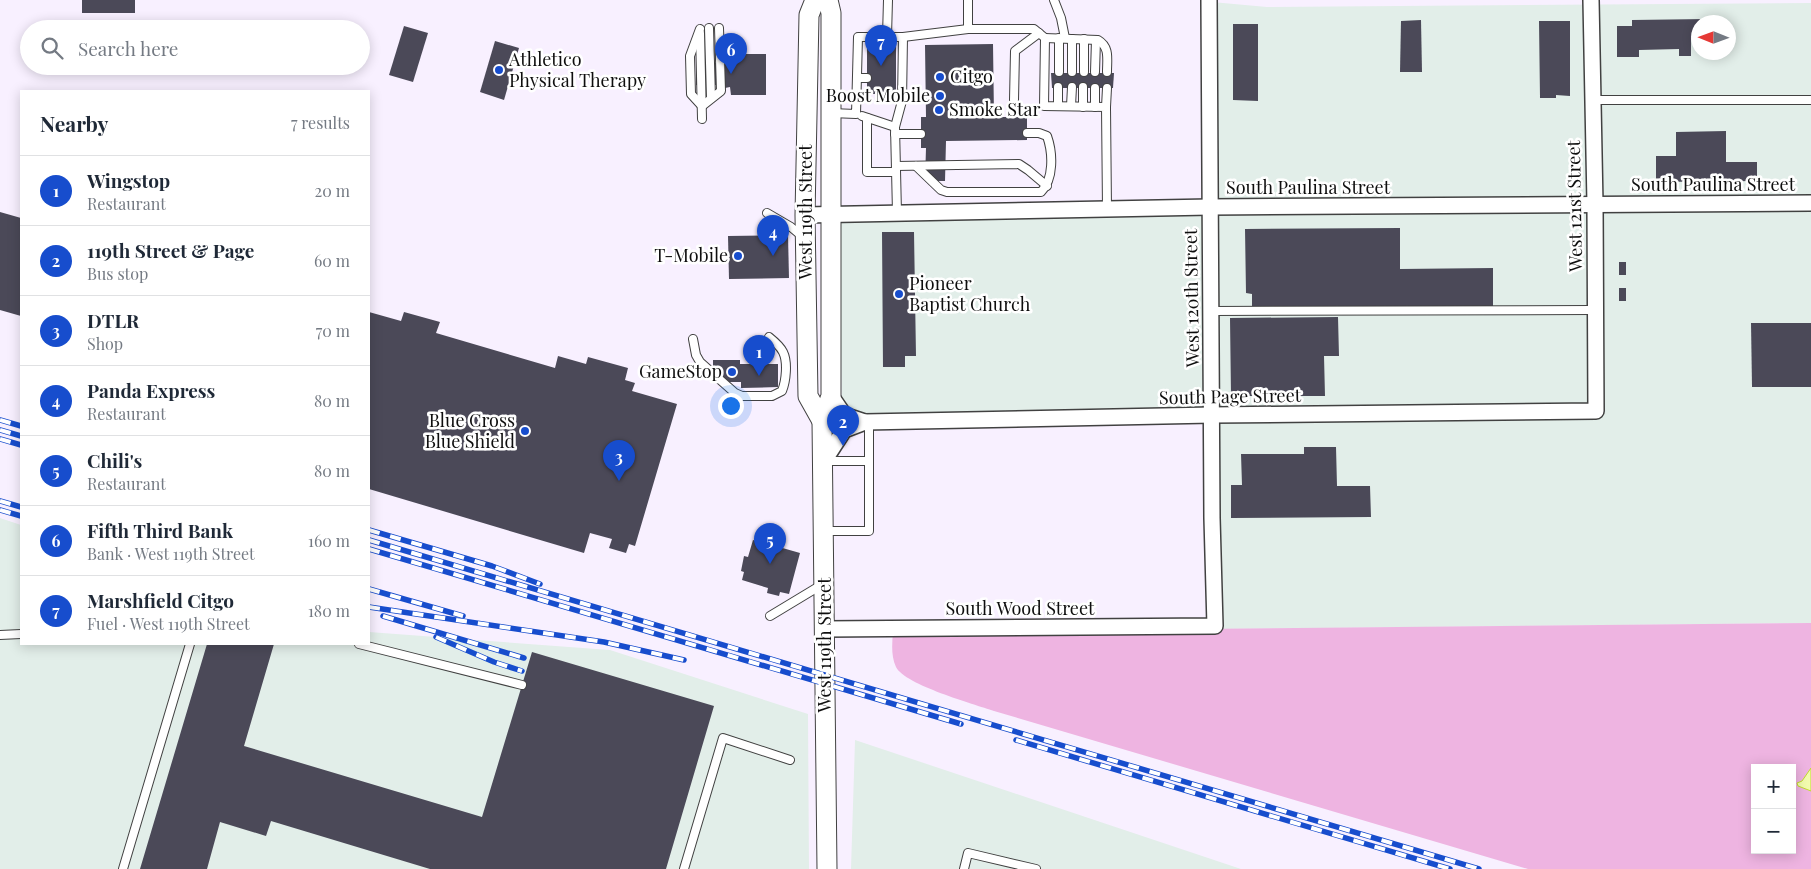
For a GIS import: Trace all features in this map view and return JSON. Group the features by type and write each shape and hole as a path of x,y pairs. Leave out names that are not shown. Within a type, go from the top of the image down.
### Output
{"street":[{"name":"West 119th Street","path":"815,0 809,15 805,238 808,396 822,422"},
{"name":"West 119th Street","path":"827,869 824,460 822,422 831,396 831,13 828,0"},
{"name":"West 120th Street","path":"1209,0 1215,626"},
{"name":"West 121st Street","path":"1591,0 1595,204 1596,411"},
{"name":"South Paulina Street","path":"805,215 1210,207 1811,203"},
{"name":"South Page Street","path":"831,396 844,415 867,422"},
{"name":"South Page Street","path":"824,460 844,430 867,422 1212,415 1596,411"},
{"name":"South Wood Street","path":"825,629 1215,626"}],"lane":[{"path":"888,0 888,36"},
{"path":"968,0 968,29"},
{"path":"1054,0 1061,18 1072,72"},
{"path":"710,28 711,98"},
{"path":"702,106 720,91 719,28"},
{"path":"700,29 690,56 691,94 702,106 702,120"},
{"path":"856,114 858,37 903,36 968,29 1034,29 1042,35 1066,39 1096,40 1104,44 1107,50 1107,72"},
{"path":"1014,100 1015,51 1042,35"},
{"path":"1042,35 1044,106 1106,107"},
{"path":"896,213 895,130 902,101 899,78 899,54 903,36"},
{"path":"1059,72 1066,39"},
{"path":"1084,39 1084,72"},
{"path":"1095,72 1096,40"},
{"path":"857,54 867,54"},
{"path":"857,78 867,78"},
{"path":"1058,87 1058,106"},
{"path":"1071,106 1072,87"},
{"path":"1083,107 1084,88"},
{"path":"1095,88 1095,107"},
{"path":"1107,88 1107,209"},
{"path":"1593,100 1811,100"},
{"path":"831,114 856,114 895,130 921,134"},
{"path":"867,118 867,172 916,166 1019,164 1047,186"},
{"path":"916,166 941,190 947,192 1041,192 1047,186 1050,176 1050,146 1047,136 1039,133 1027,133"},
{"path":"767,213 805,238"},
{"path":"1211,311 1595,310"},
{"path":"694,339 696,355 700,362 730,389 742,396 772,396 782,391 784,386 785,360 779,347 769,337"},
{"path":"824,531 869,531 867,422"},
{"path":"824,460 869,461"},
{"path":"770,616 825,583"},
{"path":"0,635 20,634"},
{"path":"123,869 190,645"},
{"path":"363,645 522,685"},
{"path":"684,869 722,738 790,760"},
{"path":"964,869 968,853 1036,869"}],"shaded area":[{"path":"1212,2 1267,7 1811,3 1811,623 1217,629 1216,412 842,418 839,213 1212,208"},
{"path":"0,518 20,525 20,645 370,645 370,632 610,650 808,714 809,869 0,869"},
{"path":"1811,623 1811,869 1528,869 994,711 941,693 902,674 894,663 893,632"},
{"path":"855,740 1241,869 851,869"},
{"path":"1811,768 1811,791 1798,786 1797,783 1802,781"}],"building":[{"path":"82,0 135,0 135,13 82,13"},
{"path":"1691,19 1691,56 1679,56 1679,49 1639,50 1639,57 1617,57 1617,26 1632,26 1632,20"},
{"path":"1421,20 1422,72 1400,72 1401,21"},
{"path":"1539,21 1570,21 1570,96 1556,95 1556,98 1540,98"},
{"path":"1233,24 1258,24 1258,101 1233,100"},
{"path":"404,26 428,33 413,82 389,75"},
{"name":"Athletico Physical Therapy","path":"495,41 519,48 504,100 480,92"},
{"path":"896,42 896,94 867,94 867,43"},
{"path":"993,44 994,117 1027,117 1027,140 946,141 945,181 925,181 926,148 921,148 921,117 926,117 925,45"},
{"path":"731,54 766,54 766,95 731,95 730,87 725,88 725,85 696,85 696,63 725,63 725,61 731,60"},
{"path":"1051,73 1114,73 1113,88 1052,88"},
{"path":"1726,131 1726,162 1757,162 1757,181 1656,182 1656,156 1676,156 1676,132"},
{"path":"0,212 20,218 20,316 0,310"},
{"path":"1400,228 1400,269 1493,268 1493,306 1252,307 1252,294 1246,293 1245,229"},
{"name":"Pioneer Baptist Church","path":"882,232 914,232 916,356 905,356 905,367 883,367"},
{"path":"788,235 789,278 729,279 728,236"},
{"path":"1619,262 1626,262 1626,275 1619,275"},
{"path":"1619,288 1626,288 1626,301 1619,301"},
{"path":"370,312 401,321 404,312 440,322 436,333 555,368 558,356 586,364 588,357 628,368 625,380 635,383 632,391 677,404 635,546 629,544 626,553 609,548 612,539 590,533 584,553 370,489"},
{"path":"1338,317 1339,356 1324,356 1325,396 1231,396 1230,318"},
{"path":"1751,323 1811,323 1811,387 1752,387"},
{"path":"713,360 740,360 740,364 778,364 778,387 741,388 741,382 727,382 717,371 713,371"},
{"path":"1304,447 1336,447 1337,486 1370,486 1371,517 1231,518 1231,485 1242,485 1241,454 1304,454"},
{"path":"768,539 780,542 779,547 800,553 789,594 780,592 779,596 767,593 768,588 742,580 744,572 741,571 744,556 748,557 753,540 767,544"},
{"path":"207,645 274,645 244,746 482,817 532,652 714,706 666,869 430,869 271,821 266,836 220,822 207,869 140,869"}],"railway":[{"path":"0,420 20,426"},
{"path":"0,430 20,436"},
{"path":"0,439 20,445"},
{"path":"0,501 20,507"},
{"path":"0,510 20,516"},
{"path":"370,530 492,566 540,584"},
{"path":"370,540 1479,869"},
{"path":"370,549 961,724"},
{"path":"370,589 463,616"},
{"path":"370,607 604,642 684,660"},
{"path":"383,616 524,658"},
{"path":"436,637 494,662 522,671"},
{"path":"1016,740 1450,869"}],"place":[{"name":"Marshfield Citgo","path":"881,66"},
{"name":"Athletico Physical Therapy","path":"499,70"},
{"name":"Fifth Third Bank","path":"731,74"},
{"name":"Citgo","path":"940,77"},
{"name":"Boost Mobile","path":"940,96"},
{"name":"Smoke Star","path":"939,110"},
{"name":"T-Mobile","path":"738,256"},
{"name":"Panda Express","path":"773,256"},
{"name":"Pioneer Baptist Church","path":"899,294"},
{"name":"GameStop","path":"732,372"},
{"name":"Wingstop","path":"759,376"},
{"name":"Blue Cross Blue Shield","path":"525,431"},
{"name":"119th Street & Page","path":"843,446"},
{"name":"DTLR","path":"619,481"},
{"name":"Chili's","path":"770,564"}]}
